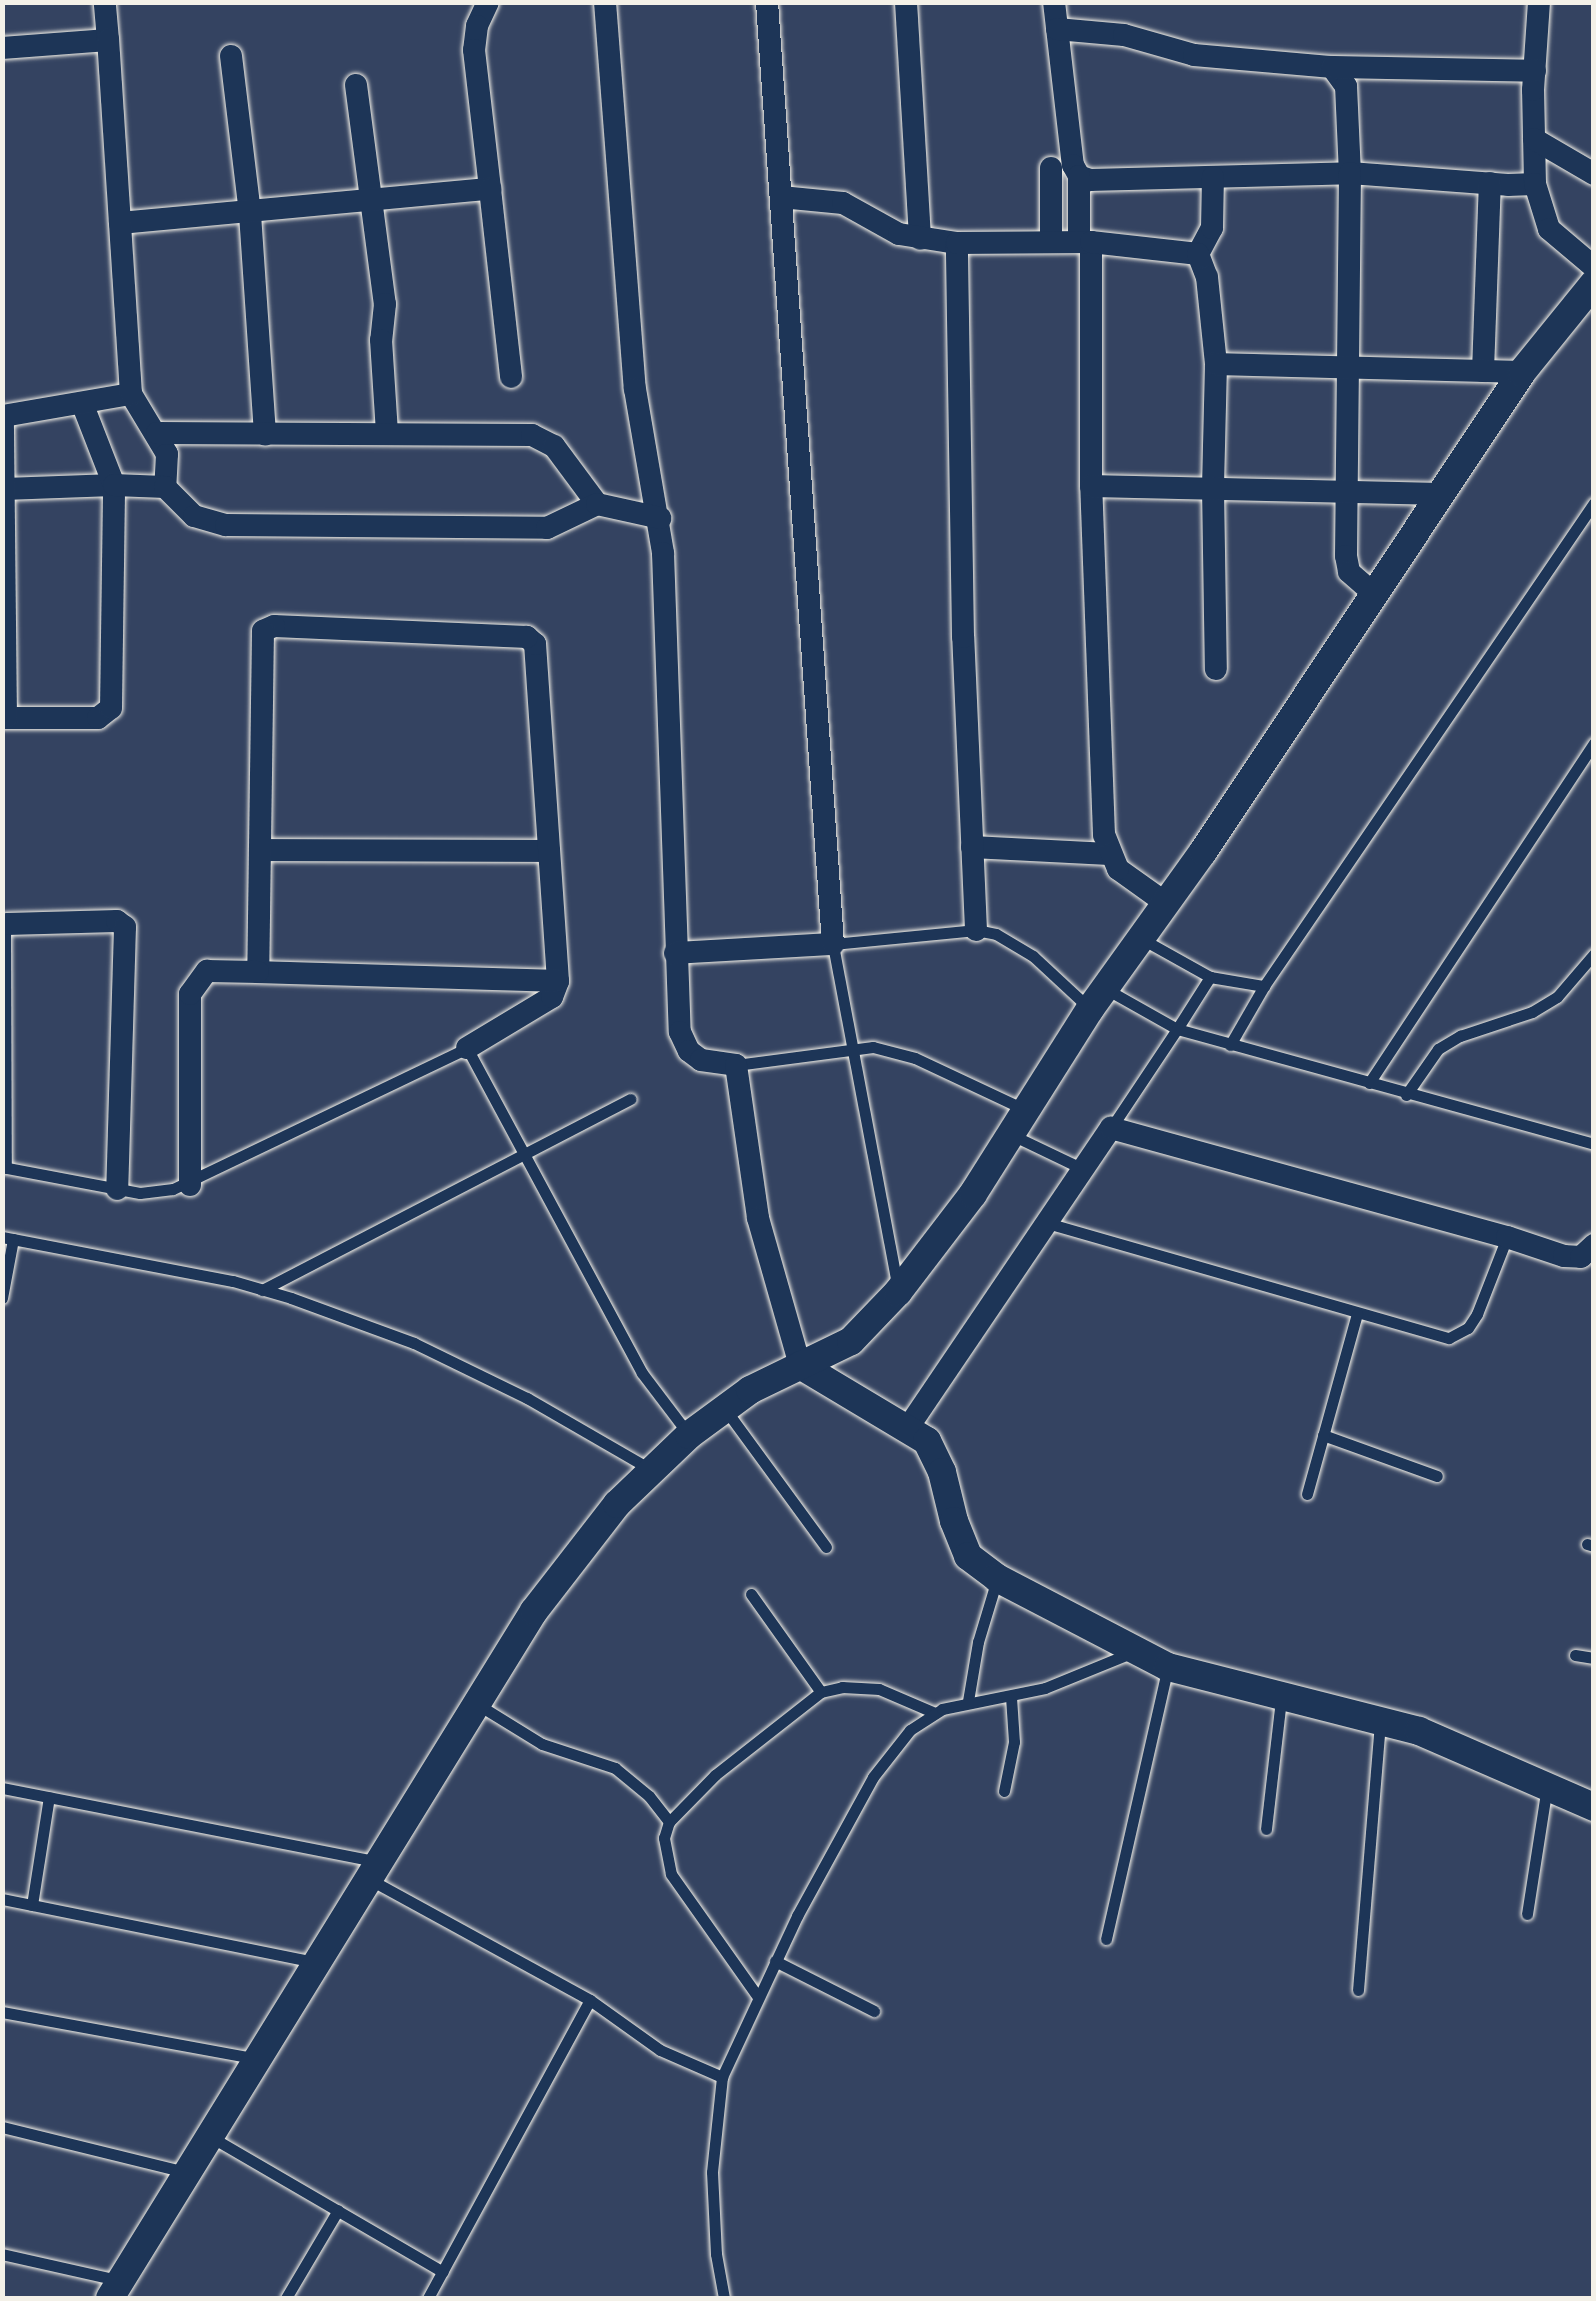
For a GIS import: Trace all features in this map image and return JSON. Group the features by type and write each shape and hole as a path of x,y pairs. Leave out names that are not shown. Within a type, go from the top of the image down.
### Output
{"street":[{"path":"105,2 131,394 167,454 165,487"},
{"path":"488,2 477,26 474,50 511,377"},
{"path":"605,2 636,389 660,518 680,1032 689,1050 701,1060 736,1064 758,1218 800,1365 927,1441 936,1454 968,1556 998,1578 1168,1667 1380,1720 1456,1744 1594,1807"},
{"path":"675,954 834,944 767,2"},
{"path":"906,2 920,239"},
{"path":"1054,2 1085,242 1102,818 1109,854 1118,870 1167,904"},
{"path":"1539,2 1534,71 1535,184 1548,229 1594,267"},
{"path":"1058,29 1124,34 1194,55 1332,67 1534,71"},
{"path":"2,48 108,40"},
{"path":"231,56 250,214 265,434"},
{"path":"1332,67 1346,86 1350,173 1345,490 1350,572 1375,595"},
{"path":"356,85 385,304 382,340 387,434"},
{"path":"1534,139 1594,174"},
{"path":"1052,168 1052,242"},
{"path":"1079,176 1090,180 1350,173 1535,184"},
{"path":"1213,177 1212,228 1198,254 1207,277 1216,364 1212,488 1216,669"},
{"path":"1483,371 1490,183"},
{"path":"120,223 490,189"},
{"path":"782,197 843,203 900,234 920,239 957,243 1085,242 1198,254"},
{"path":"957,243 976,930"},
{"path":"116,2290 534,1612 650,1468 724,1408 851,1341 898,1292 1012,1135 1098,999 1167,904 1522,372 1594,283"},
{"path":"1216,364 1522,372"},
{"path":"3,416 131,394"},
{"path":"2,401 4,718 98,718 112,708 114,485 82,402"},
{"path":"157,433 532,434 554,446 597,504"},
{"path":"1091,486 1442,494"},
{"path":"4,489 165,487 194,516 226,524 546,528 597,504 660,518"},
{"path":"258,972 263,630 274,626 526,637 535,644 558,981 552,997 467,1048"},
{"path":"972,846 1109,854"},
{"path":"261,850 549,851"},
{"path":"5,924 116,920 124,928 117,1190"},
{"path":"190,1185 190,994 207,971 558,981"},
{"path":"907,1428 1111,1128 1508,1236 1564,1256 1580,1257 1594,1245"}],"lane":[{"path":"1230,1045 1264,986 1594,503"},
{"path":"1370,1083 1594,742"},
{"path":"5,924 4,1167 117,1190 157,1192 190,1185 467,1048 642,1373 689,1434"},
{"path":"898,1292 834,944 976,930 1015,942 1098,999 1177,1029 1406,1096 1594,1144"},
{"path":"1142,939 1210,976 1264,986"},
{"path":"1406,1096 1438,1050 1460,1036 1532,1012 1557,997 1594,954"},
{"path":"1111,1128 1210,976"},
{"path":"736,1064 873,1047 914,1058 1028,1110"},
{"path":"262,1290 526,1156 630,1098"},
{"path":"1012,1135 1083,1169"},
{"path":"1047,1223 1436,1337 1458,1336 1477,1314 1508,1236"},
{"path":"2,1298 8,1238 262,1290 414,1343 527,1398 650,1468"},
{"path":"1306,1494 1357,1314"},
{"path":"724,1408 826,1547"},
{"path":"1323,1435 1438,1476"},
{"path":"968,1701 978,1642 998,1578"},
{"path":"751,1594 820,1692"},
{"path":"724,2298 716,2254 712,2172 722,2078 775,1960 873,1776 910,1730 935,1713 968,1701 1011,1697 1133,1652"},
{"path":"1575,1655 1594,1658"},
{"path":"1106,1939 1168,1667"},
{"path":"758,1997 671,1874 664,1838 669,1822 715,1776 820,1692 842,1686 879,1688 935,1713"},
{"path":"1266,1828 1281,1694"},
{"path":"1004,1790 1014,1742 1011,1697"},
{"path":"476,1704 542,1744 616,1768 634,1780 669,1822"},
{"path":"1358,1990 1380,1720"},
{"path":"1527,1914 1547,1786"},
{"path":"2,1788 374,1870 590,2000 660,2050 722,2078"},
{"path":"32,1905 49,1798"},
{"path":"2,1900 315,1962"},
{"path":"775,1960 874,2011"},
{"path":"428,2298 590,2000"},
{"path":"2,2012 258,2059"},
{"path":"2,2128 189,2172"},
{"path":"211,2137 443,2272"},
{"path":"286,2298 338,2210"},
{"path":"2,2254 116,2290"}]}
